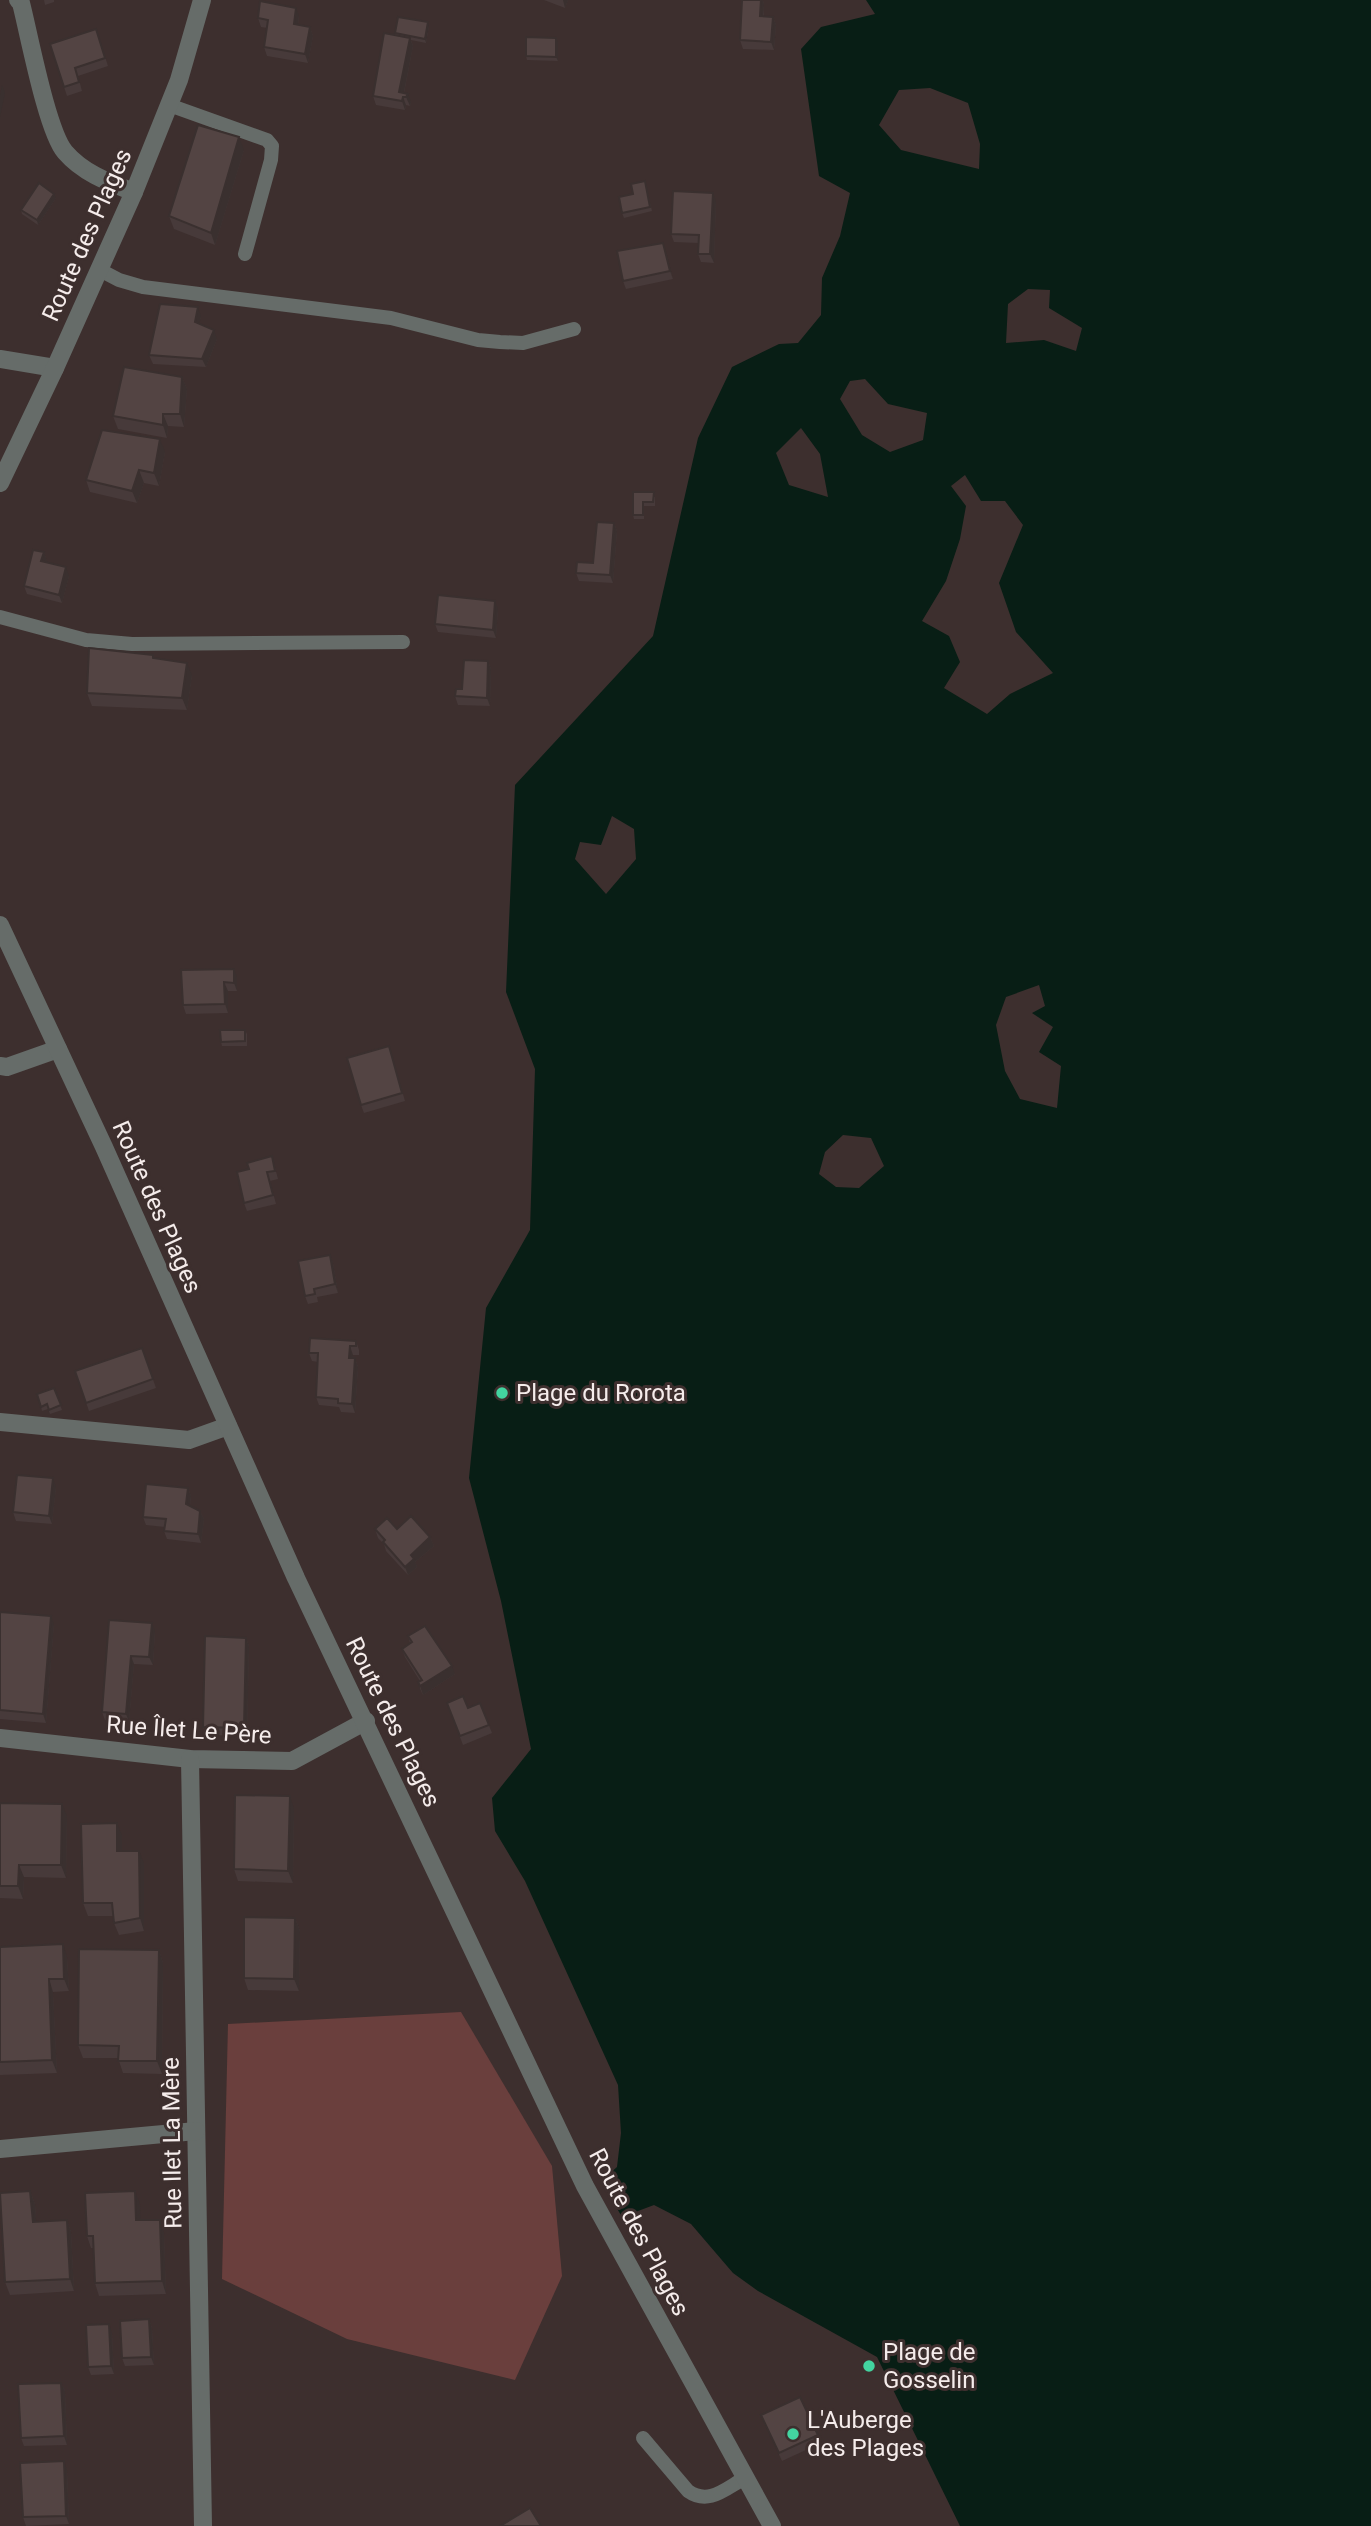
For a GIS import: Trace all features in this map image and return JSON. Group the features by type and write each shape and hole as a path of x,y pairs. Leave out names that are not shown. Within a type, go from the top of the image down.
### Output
{"street":[{"path":"18,0 21,3 51,121 64,151 96,177 134,192"},
{"name":"Route des Plages","path":"0,483 134,192 179,80 201,0"},
{"path":"0,359 55,368"},
{"name":"Route des Plages","path":"0,925 296,1578 585,2186 772,2526"},
{"path":"0,1066 7,1067 58,1049"},
{"path":"0,1422 189,1440 228,1426"},
{"name":"Rue Îlet Le Père","path":"0,1738 190,1759 292,1761 366,1721"},
{"name":"Rue Ilet La Mère","path":"190,1759 202,2526"},
{"path":"0,2149 196,2131"}],"lane":[{"path":"169,105 267,140 272,145 271,160 245,254"},
{"path":"98,269 118,280 143,287 391,318 478,340 523,343 574,329"},
{"path":"0,617 86,640 132,644 403,642"},
{"path":"643,2438 697,2498 710,2498 746,2478"}],"shaded area":[{"path":"866,0 1371,0 1371,2526 960,2526 877,2357 758,2291 733,2273 691,2224 654,2205 622,2217 601,2181 617,2167 621,2133 618,2085 525,1881 495,1831 492,1798 531,1749 501,1601 469,1478 486,1308 530,1230 535,1069 506,992 515,785 653,636 698,438 732,367 779,344 798,343 821,315 822,278 840,236 850,193 819,176 801,49 821,27 875,14","holes":["930,88 968,103 980,144 979,169 901,150 879,125 899,90","1028,289 1050,290 1049,308 1082,328 1076,351 1044,340 1006,343 1008,304","865,379 888,404 927,413 923,440 890,452 862,435 840,399 850,381","801,428 820,454 828,497 789,485 776,453","965,475 981,501 1005,501 1023,525 999,583 1016,632 1053,673 1010,694 987,714 944,688 960,662 949,636 922,621 946,581 960,539 966,506 951,486","612,816 634,829 636,859 606,894 575,859 580,842 601,845","1039,985 1045,1006 1032,1013 1053,1027 1039,1052 1061,1066 1057,1108 1020,1099 1005,1071 996,1025 1006,997","843,1135 871,1138 884,1166 859,1188 836,1187 819,1174 825,1152"]},
{"path":"461,2012 552,2166 562,2276 515,2380 347,2339 222,2279 228,2024"}],"building":[{"path":"742,0 761,0 760,16 773,17 771,42 740,40"},
{"path":"260,1 296,8 294,24 310,27 305,54 264,47 268,20 258,18"},
{"path":"398,17 428,22 425,39 395,33"},
{"path":"96,29 105,58 75,68 79,82 64,87 50,44"},
{"path":"384,33 410,38 399,92 408,94 402,101 373,96"},
{"path":"526,37 556,38 556,57 526,56"},
{"path":"198,125 239,137 211,233 169,216"},
{"path":"645,181 650,207 622,213 619,197 633,194 631,184"},
{"path":"39,183 54,194 37,220 21,210"},
{"path":"673,191 713,193 710,254 698,254 699,235 671,234"},
{"path":"663,243 670,271 623,281 617,251"},
{"path":"160,304 198,307 195,322 214,330 202,359 149,355"},
{"path":"124,367 182,377 180,414 163,414 163,425 113,416"},
{"path":"102,430 160,439 154,473 139,470 132,491 86,480"},
{"path":"633,492 654,492 653,502 643,502 643,515 633,515"},
{"path":"597,522 614,523 610,575 576,573 577,562 593,563"},
{"path":"33,550 44,552 41,561 66,567 59,595 24,586"},
{"path":"438,595 495,601 493,630 435,624"},
{"path":"89,648 153,655 153,658 187,663 182,698 87,693"},
{"path":"464,660 488,661 487,698 455,696 456,689 462,689"},
{"path":"234,969 234,983 224,982 225,1004 183,1005 181,970"},
{"path":"220,1030 245,1030 245,1041 221,1042"},
{"path":"389,1046 402,1093 361,1105 347,1058"},
{"path":"272,1156 275,1171 267,1172 273,1195 244,1203 237,1172 249,1169 247,1163"},
{"path":"330,1255 335,1284 314,1289 315,1294 305,1296 298,1261"},
{"path":"310,1338 356,1341 356,1346 350,1346 349,1358 355,1358 352,1404 338,1403 338,1399 316,1397 318,1353 309,1353"},
{"path":"142,1348 153,1379 86,1403 75,1371"},
{"path":"54,1388 61,1405 49,1410 47,1404 41,1407 37,1394"},
{"path":"17,1475 53,1478 49,1516 13,1512"},
{"path":"146,1484 188,1488 186,1504 200,1511 198,1534 164,1531 166,1519 143,1517"},
{"path":"411,1516 430,1537 411,1555 414,1559 405,1567 375,1529 387,1518 397,1529"},
{"path":"0,1612 51,1616 43,1714 0,1710"},
{"path":"109,1620 152,1623 149,1657 131,1656 126,1714 102,1712"},
{"path":"425,1626 452,1666 420,1686 418,1682 422,1680 402,1649 412,1642 408,1636"},
{"path":"205,1636 246,1638 244,1728 203,1727"},
{"path":"463,1696 468,1708 480,1703 489,1725 460,1736 447,1703"},
{"path":"235,1795 290,1796 288,1871 234,1869"},
{"path":"0,1803 62,1804 61,1865 19,1865 18,1886 0,1886"},
{"path":"117,1823 117,1851 139,1851 140,1918 114,1923 112,1903 83,1903 81,1824"},
{"path":"244,1917 295,1918 294,1979 244,1978"},
{"path":"63,1944 64,1979 49,1979 52,2060 0,2062 0,1947"},
{"path":"79,1949 159,1950 157,2061 118,2061 119,2046 78,2045"},
{"path":"30,2191 33,2222 67,2220 70,2279 5,2282 0,2193"},
{"path":"135,2191 136,2220 160,2220 162,2281 95,2283 93,2236 87,2236 85,2193"},
{"path":"149,2319 151,2357 122,2358 120,2321"},
{"path":"109,2324 111,2366 88,2367 86,2325"},
{"path":"61,2383 64,2436 21,2438 18,2384"},
{"name":"L'Auberge des Plages","path":"800,2397 818,2435 779,2453 761,2415"},
{"path":"64,2461 66,2516 23,2517 20,2463"},
{"path":"530,2508 541,2526 500,2526"}],"place":[{"name":"Plage du Rorota","path":"502,1393"},
{"name":"Plage de Gosselin","path":"869,2366"},
{"name":"L'Auberge des Plages","path":"793,2434"}]}
